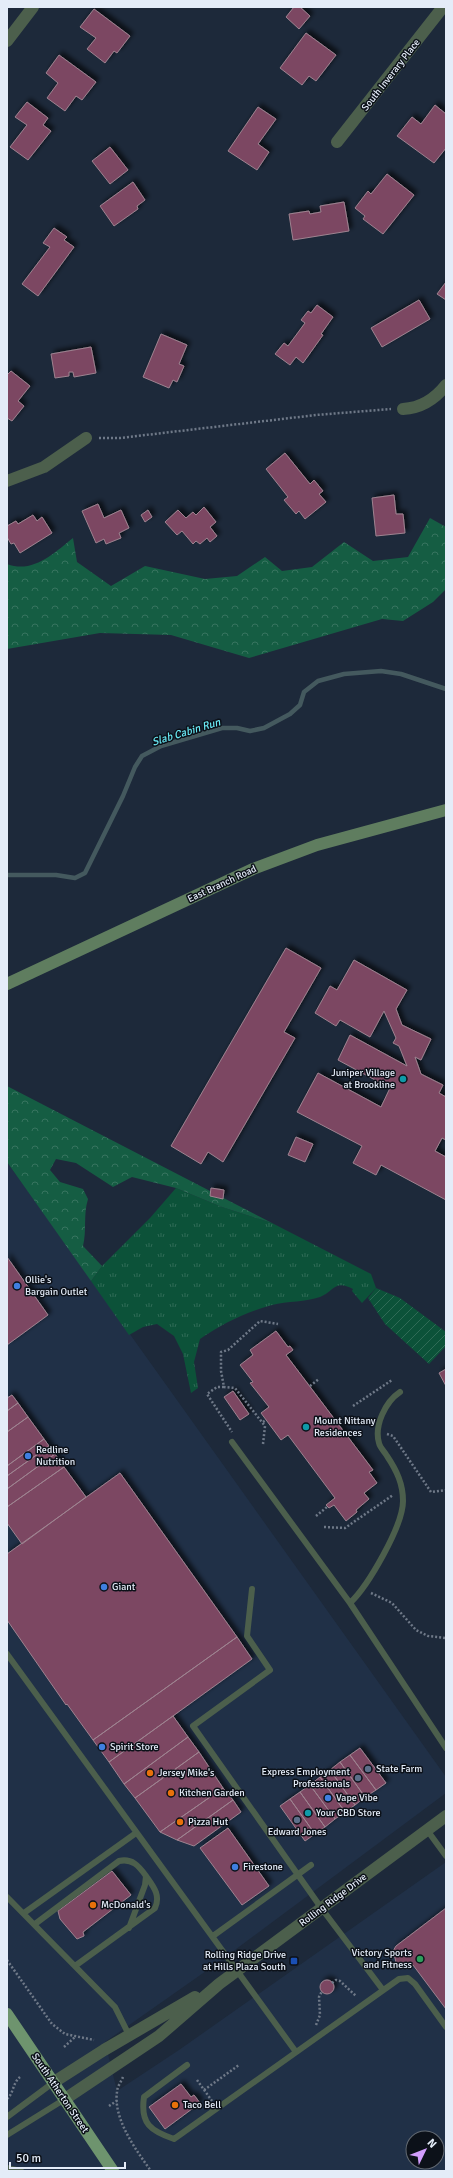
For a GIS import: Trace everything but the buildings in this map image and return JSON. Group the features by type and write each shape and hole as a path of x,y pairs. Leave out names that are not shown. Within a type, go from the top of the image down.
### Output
{"main road":[{"name":"East Branch Road","path":"7,984 253,869 317,845 446,810"},
{"name":"South Atherton Street","path":"7,2014 113,2171"}],"street":[{"path":"7,41 33,7"},
{"name":"South Inverary Place","path":"337,142 443,7"},
{"path":"403,409 422,405 439,394 446,385"},
{"path":"7,481 44,467 86,438"},
{"name":"Rolling Ridge Drive","path":"65,2099 159,2036 219,1984 446,1816"},
{"name":"Rolling Ridge Drive","path":"54,2082 129,2035 219,1984"}],"lane":[{"path":"350,1603 366,1584 393,1534 402,1511 403,1493 399,1476 379,1444 381,1419 390,1400 400,1392"},
{"path":"232,1442 350,1603 446,1748"},
{"path":"252,1589 246,1636 270,1670 193,1726 322,1909 383,1990"},
{"path":"7,1654 136,1833 238,1970 296,2052"},
{"path":"427,1830 446,1856"},
{"path":"24,1913 136,1833"},
{"path":"34,1924 119,1861 135,1863 157,1893 157,1904 153,1910 75,1966"},
{"path":"213,1936 311,1864"},
{"path":"128,1928 145,1885 146,1876"},
{"path":"7,1897 118,2011 129,2035"},
{"path":"186,2065 144,2097 143,2118 150,2128 161,2134 174,2138 400,1979 408,1978 415,1984 446,2027"},
{"path":"7,2117 54,2082"},
{"path":"7,2136 65,2099"},
{"path":"7,2168 21,2171"}],"path":[{"path":"86,438 120,438 370,410 403,409"},
{"path":"224,1387 221,1371 221,1352 228,1350 260,1321 278,1324"},
{"path":"310,1386 319,1379"},
{"path":"353,1406 392,1380"},
{"path":"232,1442 232,1431 207,1394 217,1387 234,1388 263,1422 265,1426 263,1444"},
{"path":"386,1434 393,1436 431,1492 446,1490"},
{"path":"324,1527 345,1528 393,1495"},
{"path":"316,1516 327,1507"},
{"path":"370,1593 392,1603 421,1634 446,1638"},
{"path":"7,1960 52,2024 65,2034 94,2040"},
{"path":"332,1983 336,1980 340,1981 356,1996"},
{"path":"316,2025 320,2015 319,1997 322,1991"},
{"path":"64,2047 75,2037"},
{"path":"204,2090 239,2065"},
{"path":"7,2099 10,2096 13,2085 20,2077"},
{"path":"123,2077 117,2092 122,2123 128,2138 151,2171"},
{"path":"197,2080 213,2102 206,2106"},
{"path":"109,2106 118,2100"}],"shaded area":[{"path":"7,1162 446,1777 446,1793 216,1964 105,2042 117,2091 179,2050 446,1862 446,2171 7,2171"}],"green space":[{"path":"430,518 446,527 446,589 433,602 403,621 382,619 249,658 171,635 100,633 7,649 7,564 26,566 34,564 51,555 73,538 77,562 111,586 145,566 205,579 237,576 265,557 282,571 312,567 344,542 373,561 408,557"},
{"path":"7,1086 272,1223 222,1207 176,1188 132,1177 113,1187 76,1163 56,1159 50,1170 60,1182 83,1189 88,1199 83,1246 102,1266 91,1281 7,1162"},
{"path":"176,1188 222,1207 272,1223 371,1274 376,1288 362,1303 352,1291 353,1289 342,1285 338,1286 320,1297 262,1308 234,1319 217,1328 200,1339 194,1362 198,1388 191,1393 183,1354 174,1336 157,1324 143,1327 129,1335 91,1281 102,1266 150,1218"},
{"path":"376,1288 400,1298 446,1332 446,1346 429,1364 385,1324 368,1298"}],"waterway":[{"name":"Slab Cabin Run","path":"7,875 56,875 75,878 85,873 123,796 135,767 142,756 161,746 222,728 237,728 250,731 264,728 290,714 300,705 304,692 318,681 344,674 381,671 401,674 446,689"}],"place":[{"name":"Juniper Village at Brookline","path":"403,1079"},
{"name":"Ollie's Bargain Outlet","path":"17,1286"},
{"name":"Mount Nittany Residences","path":"306,1427"},
{"name":"Redline Nutrition","path":"28,1456"},
{"name":"Giant","path":"104,1587"},
{"name":"Spirit Store","path":"102,1747"},
{"name":"State Farm","path":"368,1769"},
{"name":"Jersey Mike's","path":"150,1773"},
{"name":"Express Employment Professionals","path":"358,1778"},
{"name":"Kitchen Garden","path":"171,1793"},
{"name":"Vape Vibe","path":"328,1798"},
{"name":"Your CBD Store","path":"308,1813"},
{"name":"Edward Jones","path":"297,1820"},
{"name":"Pizza Hut","path":"180,1822"},
{"name":"Firestone","path":"235,1867"},
{"name":"McDonald's","path":"93,1905"},
{"name":"Victory Sports and Fitness","path":"420,1959"},
{"name":"Rolling Ridge Drive at Hills Plaza South","path":"294,1961"},
{"name":"Taco Bell","path":"175,2105"}]}
